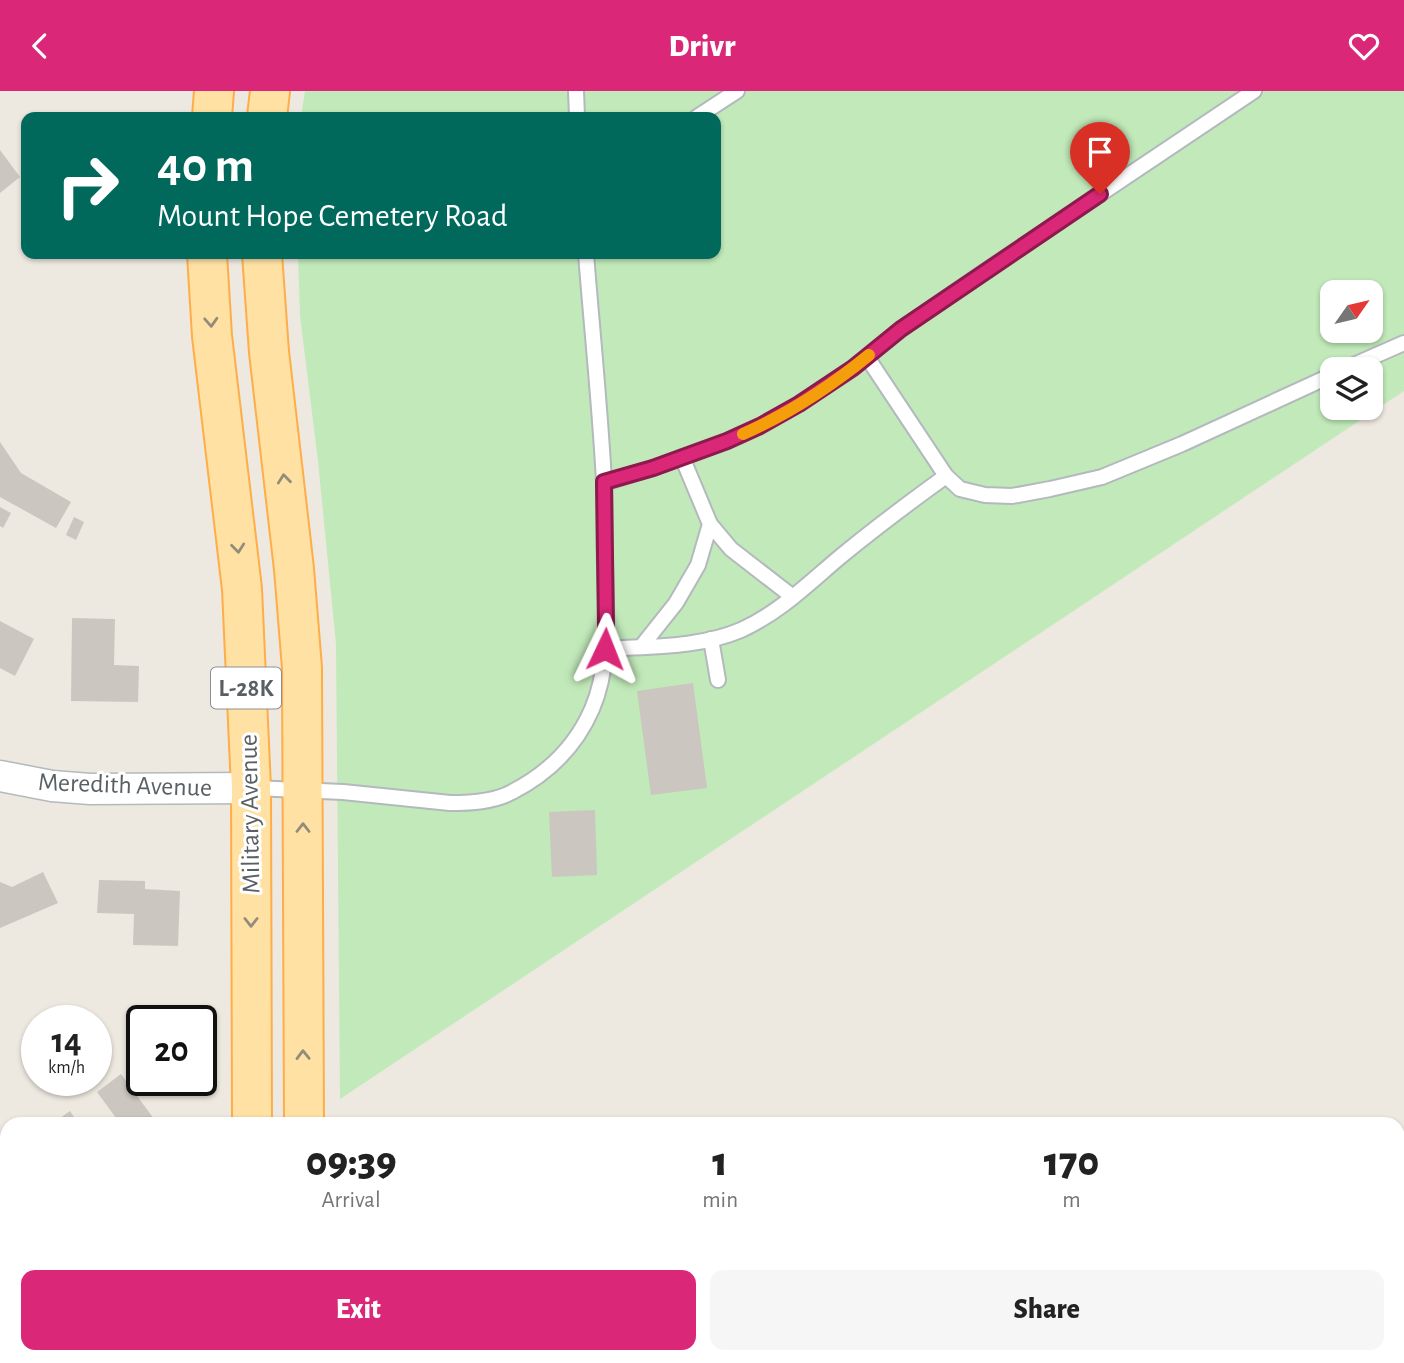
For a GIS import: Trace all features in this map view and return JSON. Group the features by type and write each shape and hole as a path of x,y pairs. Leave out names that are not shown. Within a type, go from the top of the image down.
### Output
{"main road":[{"path":"212,112 214,91"},
{"path":"268,112 270,91"},
{"name":"Military Avenue","path":"207,259 212,336 242,589 251,788 251,1117"},
{"name":"Military Avenue","path":"262,259 269,352 294,569 301,656 304,1117"}],"street":[{"name":"Meredith Avenue","path":"0,776 52,786 90,789 251,788"}],"lane":[{"path":"576,91 577,112"},
{"path":"704,112 737,91"},
{"path":"604,482 727,441 799,404 867,357 901,329 1254,91"},
{"path":"251,788 343,792 457,803 487,800 511,793 551,766 584,726 599,688 606,627 604,482 586,259"},
{"path":"1372,357 1404,343"},
{"path":"867,357 946,476 960,489 985,495 1012,496 1102,477 1182,444 1320,381"},
{"path":"682,457 710,524 731,549 793,597"},
{"path":"605,649 674,645 711,639 741,630 793,597 893,515 946,476"},
{"path":"641,647 676,603 698,565 710,524"},
{"path":"711,639 718,680"}],"green space":[{"path":"305,91 1404,91 1404,391 1383,405 1383,357 1320,357 1320,420 1360,420 340,1099 336,644 300,316 298,259 721,259 721,112 302,112"}],"building":[{"path":"0,150 20,177 0,193"},
{"path":"0,442 21,473 71,502 56,528 0,497"},
{"path":"0,507 11,513 3,528 0,526"},
{"path":"74,517 84,522 76,540 66,535"},
{"path":"72,618 115,619 114,665 139,666 138,702 71,701"},
{"path":"0,621 34,639 15,676 0,668"},
{"path":"693,683 707,788 651,795 637,691"},
{"path":"595,810 597,875 552,877 549,812"},
{"path":"43,872 58,903 0,928 0,882 12,887"},
{"path":"99,880 145,881 145,889 180,891 178,946 133,945 134,914 97,913"},
{"path":"121,1074 126,1081 126,1096 137,1096 153,1117 115,1117 100,1096 112,1096 112,1081"},
{"path":"70,1111 74,1117 62,1117"}],"slow traffic":[{"path":"743,434 799,404 869,355"}],"route":[{"path":"605,649 604,482 653,468 727,441 799,404 853,368 901,329 1100,194"}]}
